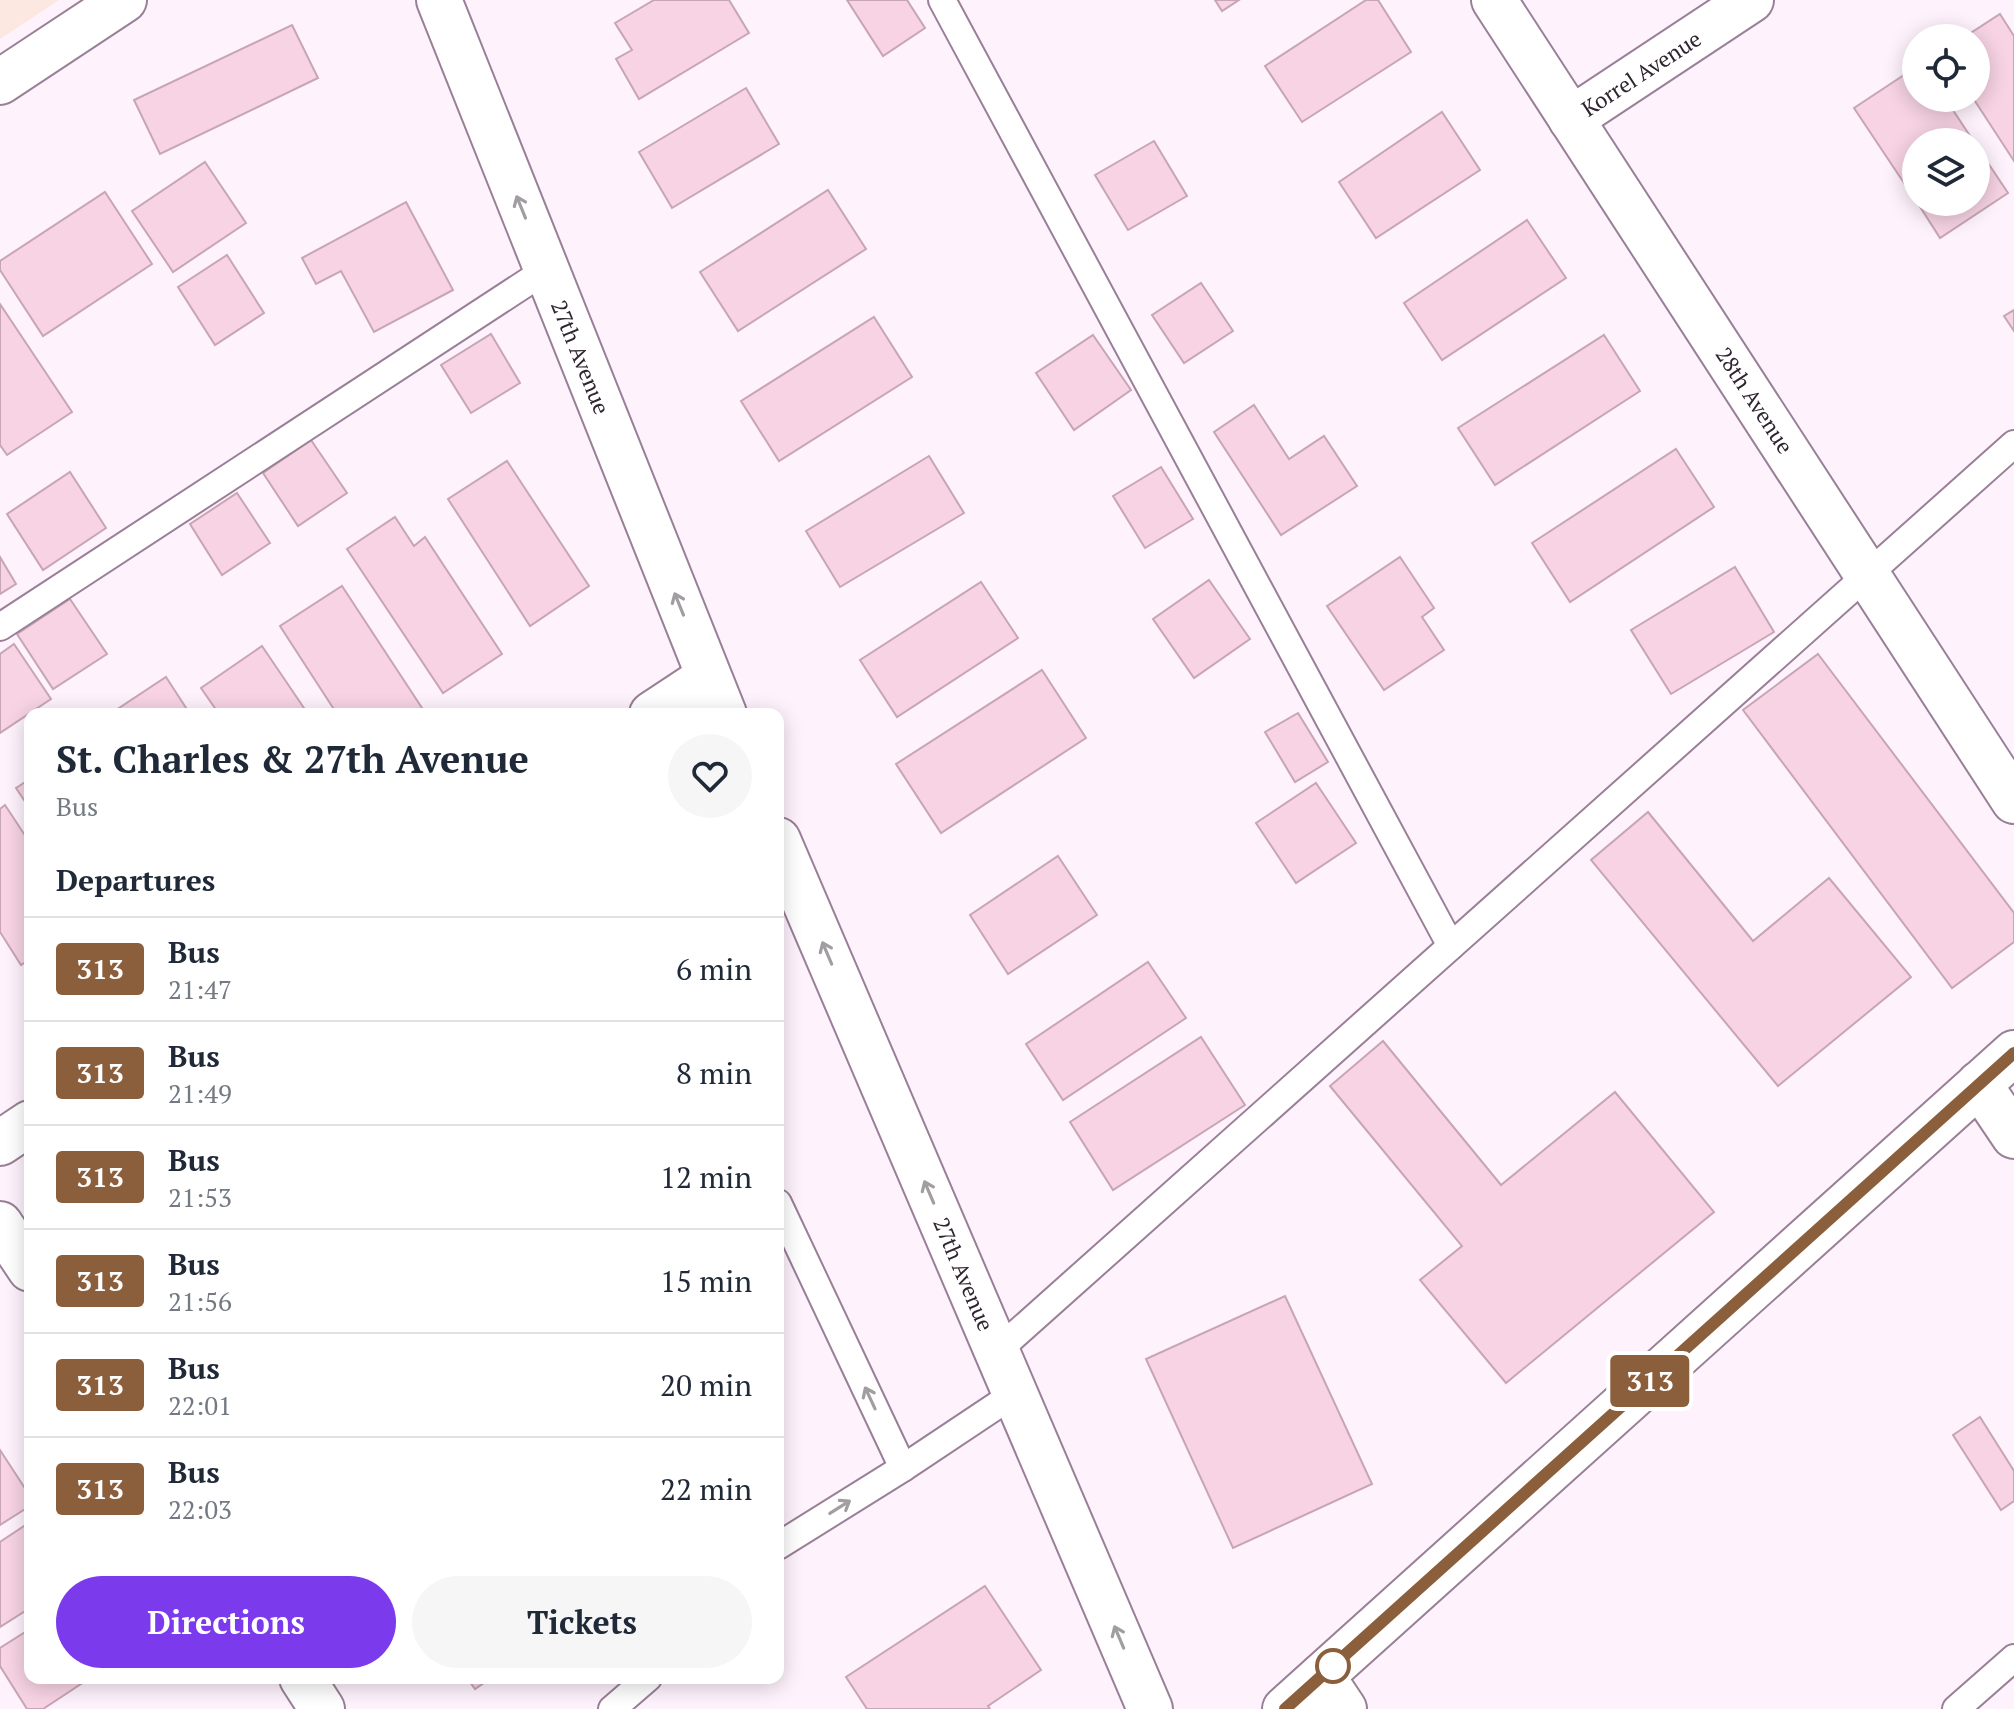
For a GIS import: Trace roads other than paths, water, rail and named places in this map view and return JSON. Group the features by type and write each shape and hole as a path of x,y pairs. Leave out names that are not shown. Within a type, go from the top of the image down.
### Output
{"street":[{"path":"0,82 124,0"},
{"name":"27th Avenue","path":"439,0 716,695"},
{"name":"28th Avenue","path":"1494,0 2014,801"},
{"name":"Korrel Avenue","path":"1571,119 1751,0"},
{"path":"672,708 716,695"},
{"name":"27th Avenue","path":"784,854 1150,1709"},
{"path":"1285,1709 1333,1692 2014,1053"},
{"path":"1979,1084 2014,1136"},
{"path":"0,1143 24,1127"},
{"path":"0,1224 24,1260"},
{"path":"306,1684 322,1709"}],"lane":[{"path":"942,0 1451,946"},
{"path":"0,627 546,270"},
{"path":"997,1351 2014,444"},
{"path":"784,1216 903,1468"},
{"path":"784,1542 1014,1394"},
{"path":"1956,1709 2014,1658"},
{"path":"612,1709 641,1684"}]}
